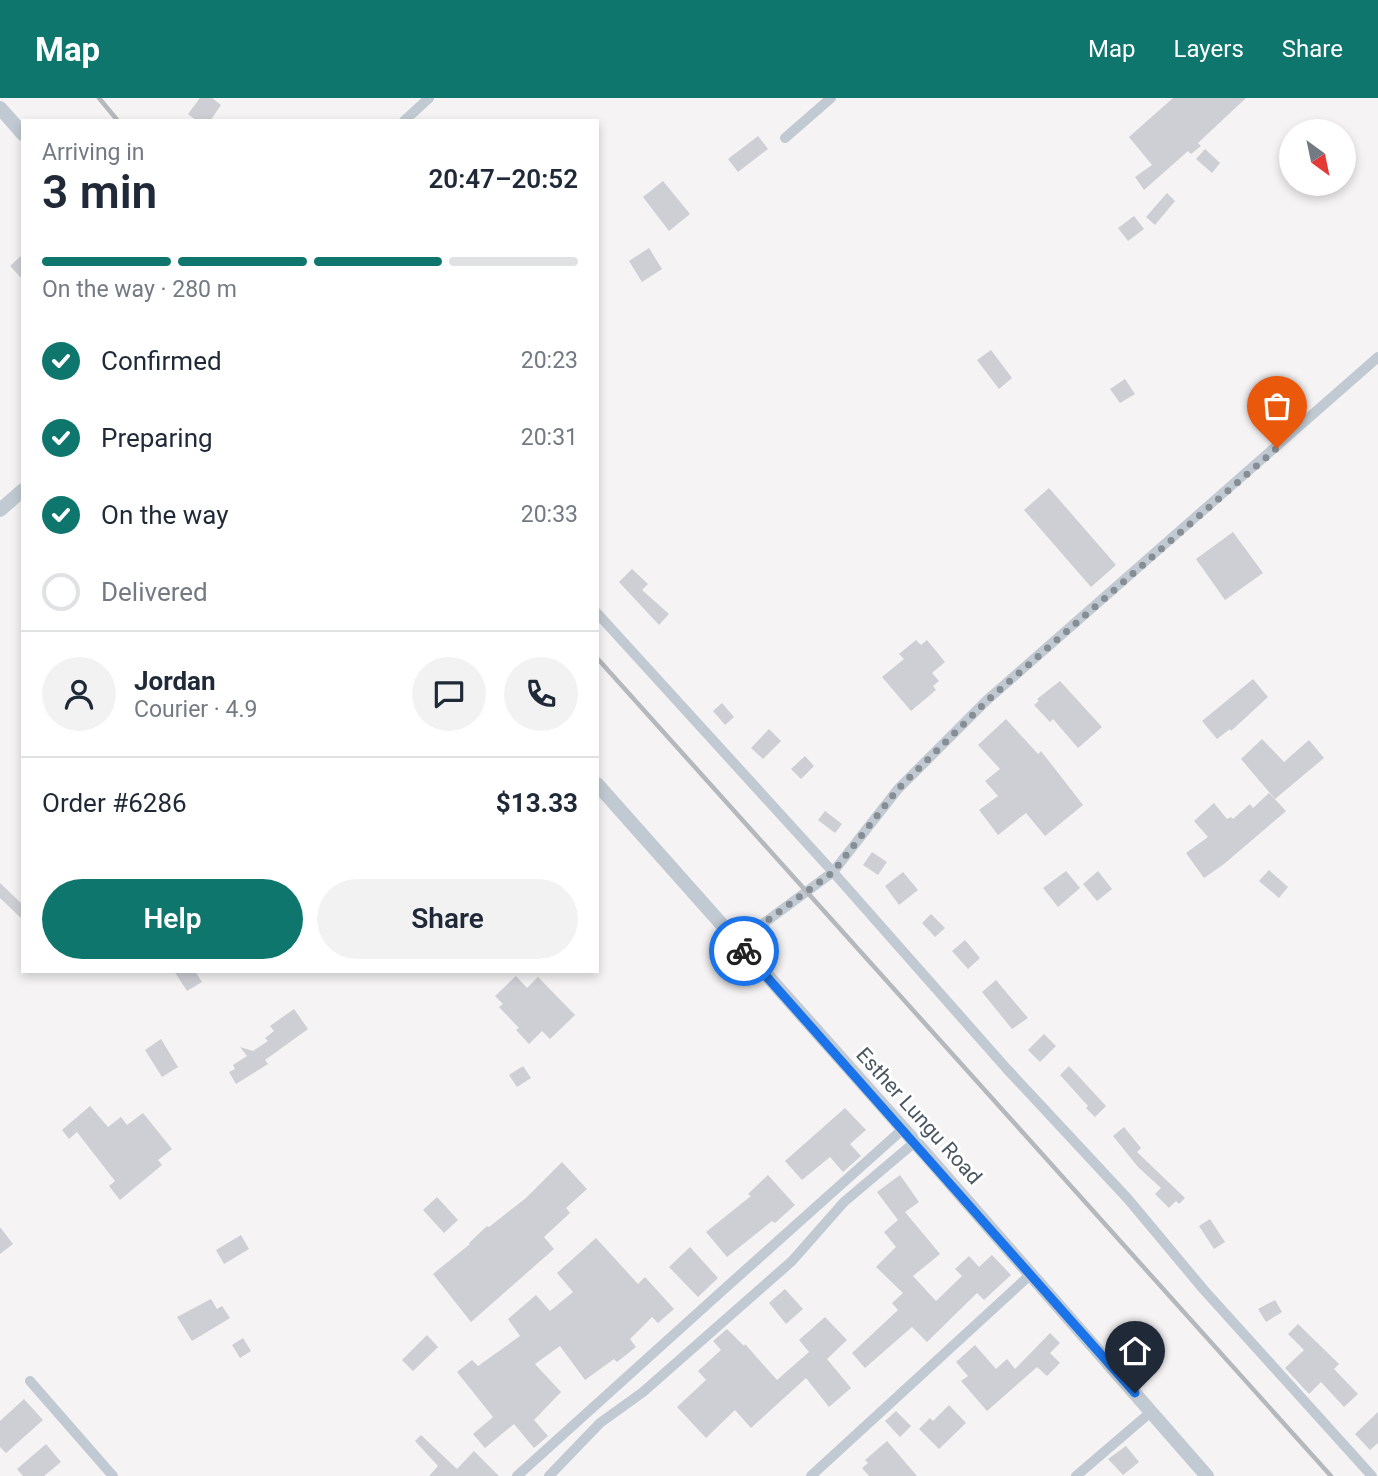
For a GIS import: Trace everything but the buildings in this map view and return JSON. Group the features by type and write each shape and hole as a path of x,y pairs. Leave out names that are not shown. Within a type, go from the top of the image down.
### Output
{"street":[{"path":"406,119 429,98"},
{"path":"785,138 831,98"},
{"path":"0,108 21,132"},
{"path":"737,943 833,872 898,789 988,700 1378,357"},
{"path":"0,510 21,492"},
{"path":"599,615 833,872 914,967 1128,1199 1204,1290 1372,1476"},
{"name":"Esther Lungu Road","path":"599,787 1208,1476"},
{"path":"517,1476 696,1316 782,1234 903,1129"},
{"path":"556,1473 600,1423 643,1392 792,1261 844,1202 915,1142"},
{"path":"811,1476 1031,1274"},
{"path":"30,1381 113,1476"},
{"path":"1076,1476 1152,1412"}],"railway":[{"path":"99,98 116,119"},
{"path":"599,660 1331,1476"}],"way so far":[{"path":"744,951 737,943 833,872 898,789 988,700 1277,448"}],"route":[{"path":"744,951 1135,1393"}]}
